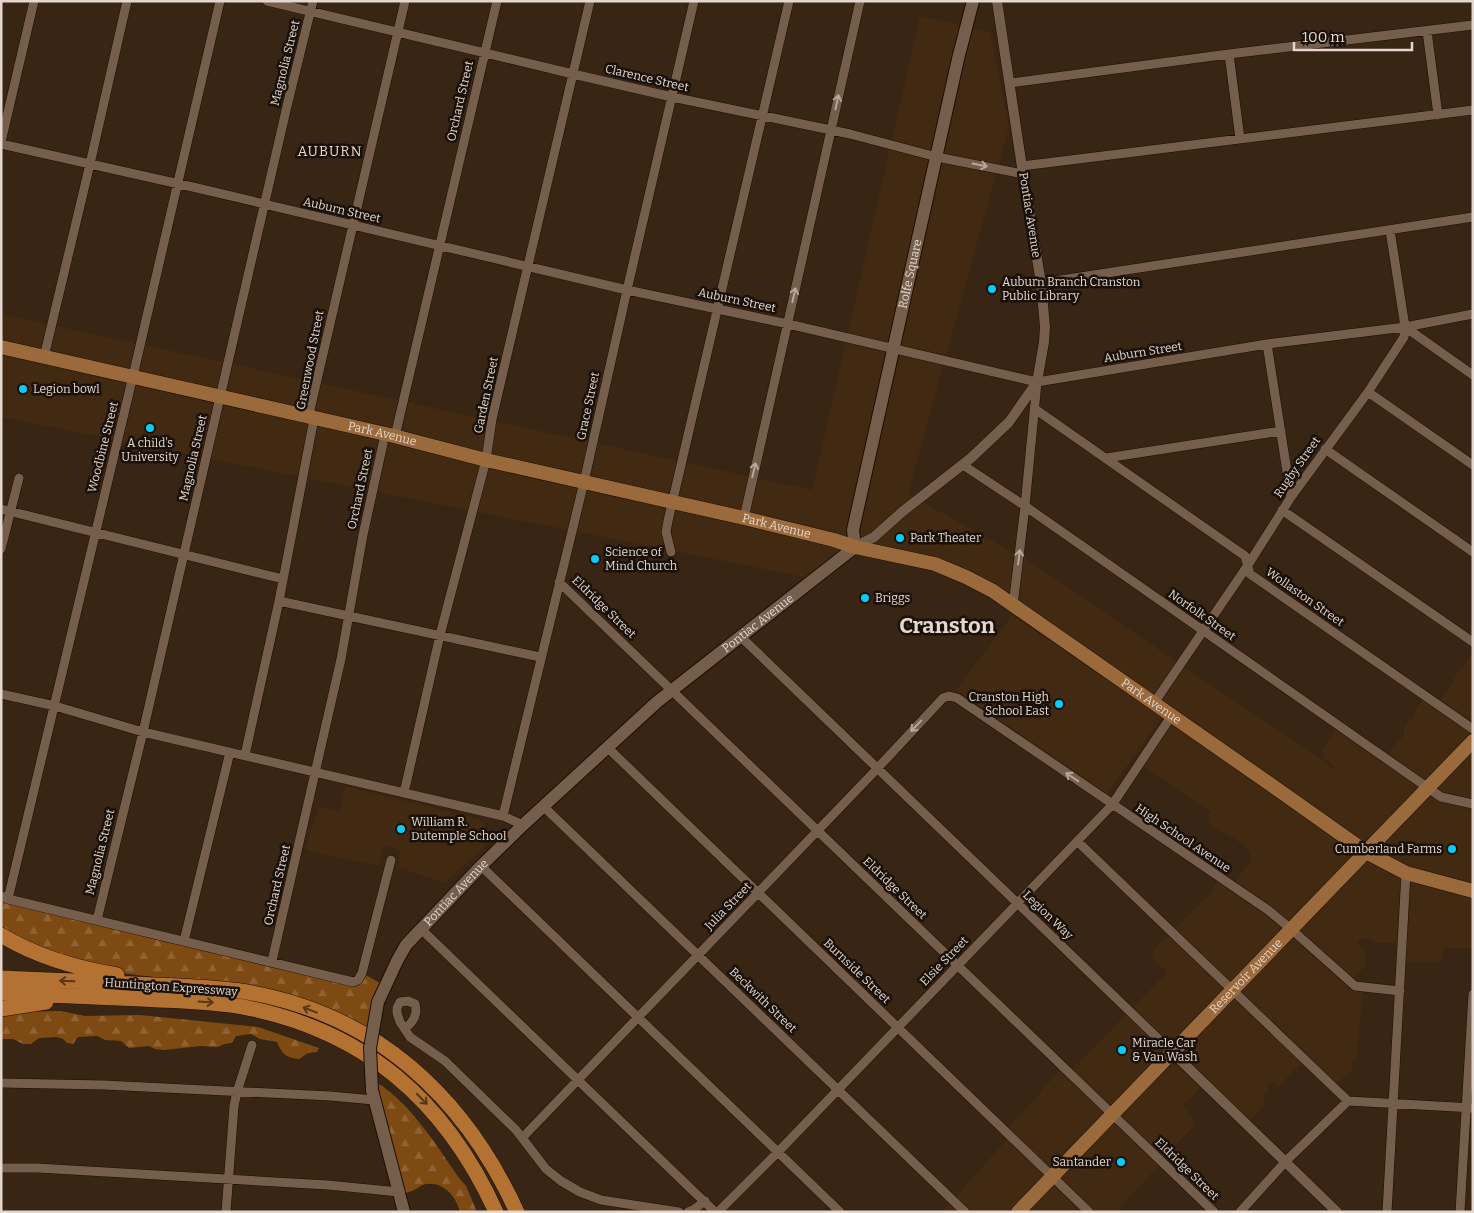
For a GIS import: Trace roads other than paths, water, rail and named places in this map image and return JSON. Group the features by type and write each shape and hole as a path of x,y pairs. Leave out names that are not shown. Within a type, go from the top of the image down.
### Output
{"highway":[{"path":"1,928 31,950"},
{"path":"1,935 57,962 85,969 203,988"},
{"name":"Huntington Expressway","path":"1,978 203,988 246,992 281,1000 315,1011 355,1030 392,1052 425,1079 454,1110 481,1145 496,1169 516,1212"},
{"name":"Huntington Expressway","path":"1,993 228,1005 277,1015 324,1032 362,1052 407,1085 437,1116 470,1162 496,1212"},
{"path":"1,1009 44,1002 157,1000"},
{"path":"481,1145 508,1181 525,1212"}],"main road":[{"name":"Rolfe Square","path":"855,547 853,530 958,59 973,1"},
{"name":"Park Avenue","path":"1,347 390,435 486,460 744,518 855,547 935,564 993,592 1366,852 1406,873 1473,891"},
{"name":"Pontiac Avenue","path":"404,1212 373,1095 370,1048 378,1002 406,945 523,825 657,702 855,547"},
{"name":"Reservoir Avenue","path":"1018,1212 1366,852 1427,786 1473,741"}],"street":[{"path":"1,143 34,1"},
{"path":"44,356 127,1"},
{"name":"Woodbine Street","path":"5,897 55,706 220,1"},
{"name":"Clarence Street","path":"267,1 672,97 831,130 937,157 1023,170 1240,139 1473,110"},
{"name":"Magnolia Street","path":"97,920 143,732 287,106 313,1"},
{"name":"Greenwood Street","path":"245,755 279,601 313,424 310,410 405,1"},
{"name":"Orchard Street","path":"272,961 341,659 362,535 384,439 396,432 497,1"},
{"name":"Garden Street","path":"404,794 440,635 486,460 492,419 590,1"},
{"name":"Grace Street","path":"503,816 540,657 584,482 626,290 694,1"},
{"path":"671,552 666,532 764,116 789,1"},
{"path":"744,518 860,1"},
{"name":"Pontiac Avenue","path":"855,547 874,537 902,512 963,465 1009,422 1037,382 1045,327 1042,282 997,1"},
{"path":"1010,83 1229,54 1473,25"},
{"path":"1427,31 1438,115"},
{"path":"1229,54 1240,139"},
{"name":"Auburn Street","path":"1,143 626,290 788,324 1037,382 1267,344 1405,327 1473,314"},
{"path":"1042,282 1473,216"},
{"path":"1390,230 1405,327 1473,375"},
{"name":"Rugby Street","path":"1154,703 1248,565 1282,510 1368,392 1404,337 1405,327"},
{"path":"1267,344 1291,497"},
{"path":"1013,606 1037,382"},
{"path":"1368,392 1473,464"},
{"name":"Wollaston Street","path":"1035,409 1245,556 1250,574 1473,729"},
{"path":"1106,458 1281,431"},
{"path":"1325,449 1473,552"},
{"name":"Norfolk Street","path":"963,465 1025,506 1441,797 1473,804"},
{"path":"1,549 6,510 19,478"},
{"path":"6,510 283,579"},
{"path":"1282,510 1473,642"},
{"name":"Eldridge Street","path":"559,582 1214,1212"},
{"path":"279,601 540,657"},
{"name":"Legion Way","path":"740,636 1337,1212"},
{"path":"1,694 55,706 143,732 503,816 523,825"},
{"name":"Julia Street","path":"523,1137 818,831 943,698 952,696"},
{"name":"High School Avenue","path":"952,696 1268,910 1291,928 1355,986 1400,991"},
{"name":"Elsie Street","path":"716,1212 778,1152 1112,805 1172,715"},
{"name":"Burnside Street","path":"608,748 1089,1212"},
{"path":"184,941 230,752"},
{"name":"Beckwith Street","path":"544,807 964,1212"},
{"path":"1077,841 1348,1101 1469,1107"},
{"path":"5,897 353,982 358,980 362,973 391,860"},
{"path":"481,866 840,1212"},
{"path":"1387,1212 1406,873"},
{"path":"421,929 716,1212"},
{"path":"1460,1212 1469,1107 1473,994"},
{"path":"405,1028 416,1043 445,1061 523,1137 546,1169 574,1190 601,1200 679,1212"},
{"path":"226,1212 237,1092 252,1045"},
{"path":"1,1083 373,1095"},
{"path":"1240,1212 1286,1161 1348,1101"},
{"path":"1,1168 37,1168 399,1192"},
{"path":"688,1212 705,1201"}],"place":[{"name":"Auburn Branch Cranston Public Library","path":"992,289"},
{"name":"Legion bowl","path":"23,389"},
{"name":"A child's University","path":"150,428"},
{"name":"Park Theater","path":"900,538"},
{"name":"Science of Mind Church","path":"595,559"},
{"name":"Briggs","path":"865,598"},
{"name":"Cranston High School East","path":"1059,704"},
{"name":"William R. Dutemple School","path":"401,829"},
{"name":"Cumberland Farms","path":"1452,849"},
{"name":"Miracle Car & Van Wash","path":"1122,1050"},
{"name":"Santander","path":"1121,1162"}],"district":[{"name":"AUBURN","path":"330,151"},
{"name":"Cranston","path":"947,625"}]}
